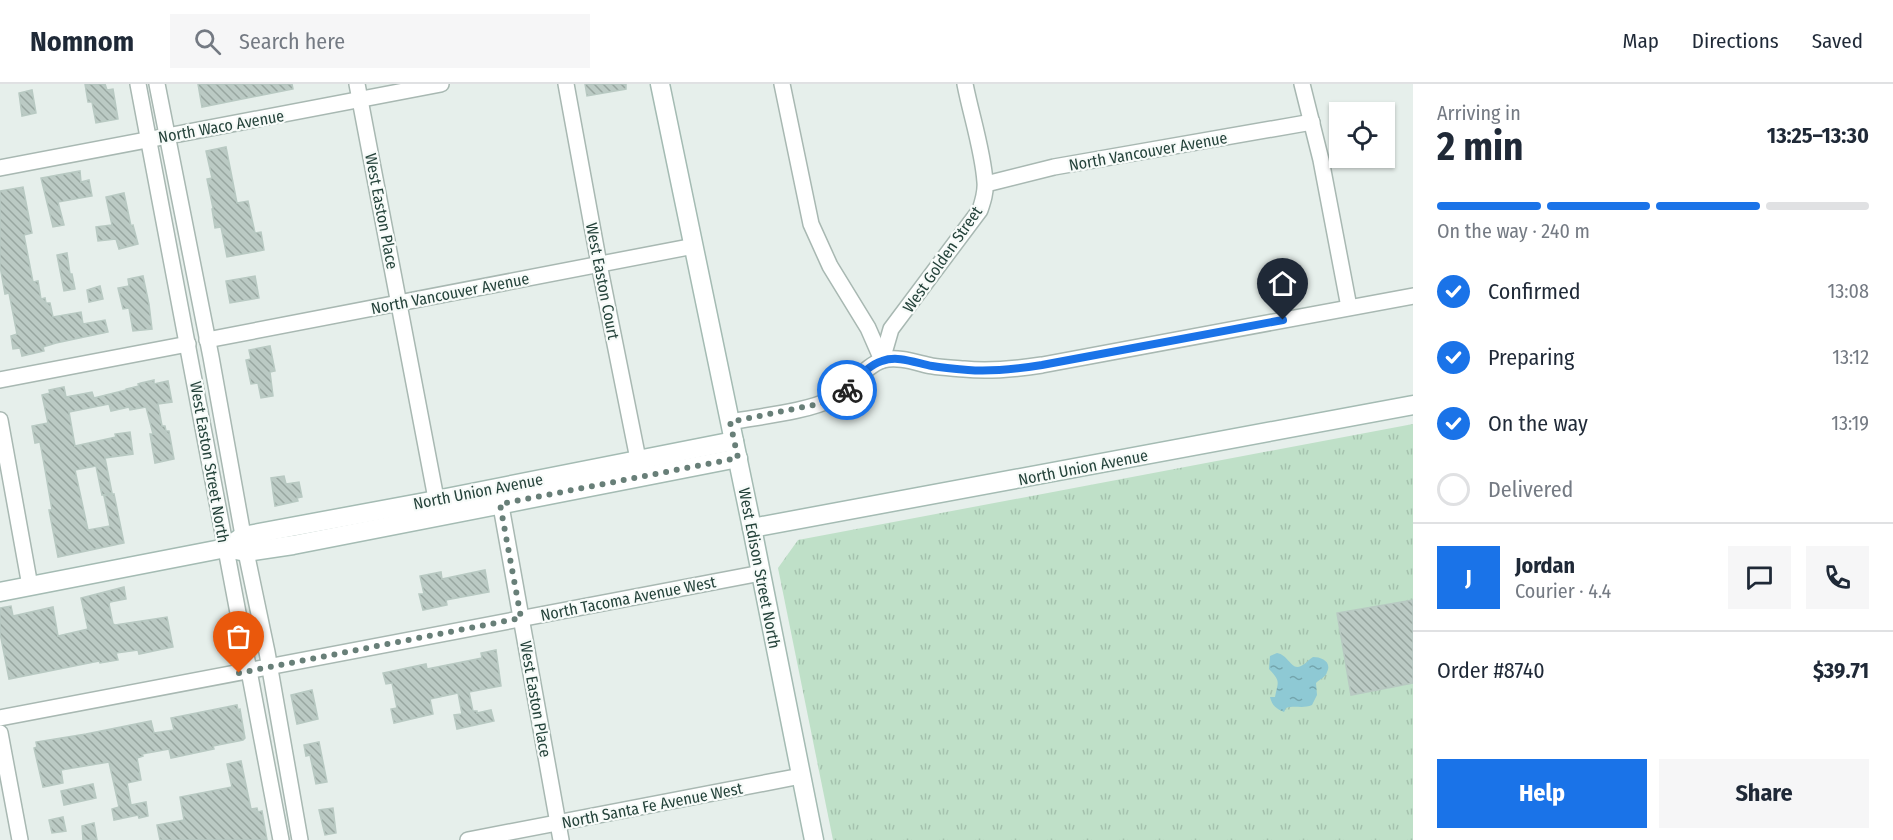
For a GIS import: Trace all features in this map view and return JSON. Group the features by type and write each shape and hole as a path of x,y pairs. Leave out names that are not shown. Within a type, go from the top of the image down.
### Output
{"street":[{"name":"West Easton Street North","path":"138,84 281,840"},
{"name":"West Easton Street North","path":"157,84 211,357 300,840"},
{"name":"West Easton Place","path":"357,84 438,508"},
{"name":"North Waco Avenue","path":"0,168 441,84"},
{"name":"West Easton Court","path":"566,84 598,264 642,478"},
{"name":"West Edison Street North","path":"660,84 814,840"},
{"path":"782,84 811,224 830,266 862,319 882,360"},
{"name":"West Golden Street","path":"882,360 891,329 980,210 986,184 965,84"},
{"path":"1302,84 1312,122 1349,307"},
{"name":"North Vancouver Avenue","path":"986,184 1054,167 1312,122"},
{"name":"North Vancouver Avenue","path":"207,340 693,246"},
{"path":"730,422 823,403 846,391 864,373 882,360 895,358 966,370 1014,369 1413,296"},
{"path":"184,324 203,320"},
{"path":"0,380 188,344"},
{"path":"191,362 211,357"},
{"name":"North Union Avenue","path":"752,528 1413,405"},
{"path":"0,420 30,586"},
{"name":"North Union Avenue","path":"0,592 499,496 639,459 736,450"},
{"name":"North Union Avenue","path":"499,496 642,478 736,450"},
{"name":"West Easton Place","path":"499,496 561,840"},
{"name":"North Tacoma Avenue West","path":"0,718 761,573"},
{"path":"0,733 20,840"},
{"name":"North Santa Fe Avenue West","path":"468,840 801,776"}],"green space":[{"path":"1413,424 1413,840 833,840 778,568 798,540"}],"water":[{"path":"1277,653 1298,667 1313,657 1323,659 1327,663 1326,674 1316,683 1317,695 1312,705 1286,708 1284,712 1273,705 1270,697 1275,697 1278,682 1269,669 1270,656"}],"building":[{"path":"85,84 105,84 107,90 113,89 118,119 96,123 92,102 88,102"},
{"path":"198,84 292,84 293,89 202,107"},
{"path":"585,84 626,84 626,89 587,96"},
{"path":"32,90 36,113 22,116 19,93"},
{"path":"226,147 237,203 248,201 255,233 261,232 264,250 227,257 221,227 215,228 207,179 212,178 206,151"},
{"path":"80,171 81,182 89,180 92,196 58,202 64,225 53,227 41,178"},
{"path":"23,187 32,233 24,235 33,282 38,281 41,299 45,298 46,303 50,303 53,317 81,312 83,324 105,320 108,332 56,343 43,347 44,351 22,356 20,348 13,349 11,336 17,334 9,293 5,294 0,266 0,191"},
{"path":"124,193 131,226 133,225 138,244 119,249 116,239 98,241 96,227 112,225 106,197"},
{"path":"67,253 75,289 64,291 57,255"},
{"path":"143,276 152,329 133,331 129,308 123,309 118,288 129,286 128,279"},
{"path":"255,276 259,298 230,303 226,281"},
{"path":"100,286 103,299 89,302 87,290"},
{"path":"270,346 275,371 270,372 273,396 261,398 258,383 251,384 246,360 251,359 249,350"},
{"path":"154,380 154,384 168,381 172,402 158,404 162,426 169,431 174,459 155,463 150,434 153,434 146,407 130,410 129,407 111,411 109,404 69,412 75,446 130,432 133,454 105,458 112,493 102,495 96,466 75,470 88,530 110,526 104,496 114,494 124,543 58,557 40,442 35,443 32,426 48,423 42,395 50,393 49,390 64,387 66,397 92,392 94,398"},
{"path":"284,476 286,484 299,482 302,497 297,498 298,501 275,506 271,478"},
{"path":"485,570 489,592 446,600 447,605 423,610 419,594 424,594 420,576 441,572 442,579"},
{"path":"124,587 126,599 109,604 113,624 167,617 173,647 139,654 138,650 116,653 118,660 100,663 99,661 9,679 0,633 0,608 11,606 13,616 53,607 58,636 88,629 81,598"},
{"path":"1413,600 1413,683 1351,695 1337,613"},
{"path":"496,650 501,686 469,692 473,711 477,713 491,710 494,721 457,729 454,715 462,714 458,693 430,699 433,714 394,723 391,709 397,708 392,683 386,684 383,673 426,664 427,669 482,658 481,653"},
{"path":"312,690 318,719 297,724 291,695"},
{"path":"237,705 238,710 240,709 245,738 243,740 171,758 169,749 142,754 143,756 137,758 141,780 127,783 131,805 146,802 148,816 139,818 138,815 114,820 112,809 119,807 109,762 61,770 63,783 43,787 34,748 37,747 36,742 151,721 154,733 174,730 171,718"},
{"path":"319,742 327,782 316,784 310,755 306,756 304,745"},
{"path":"241,761 251,809 257,808 258,812 262,811 267,840 160,840 157,825 184,820 180,797 232,787 227,764"},
{"path":"93,784 96,798 64,805 61,791"},
{"path":"333,808 336,833 325,835 319,810"},
{"path":"63,817 66,831 52,833 49,820"},
{"path":"94,823 97,840 83,840 82,826"}],"way so far":[{"path":"239,673 521,618 500,504 738,458 730,422 823,403 847,390"}],"route":[{"path":"847,390 864,373 882,360 895,358 966,370 1014,369 1283,320"}]}
